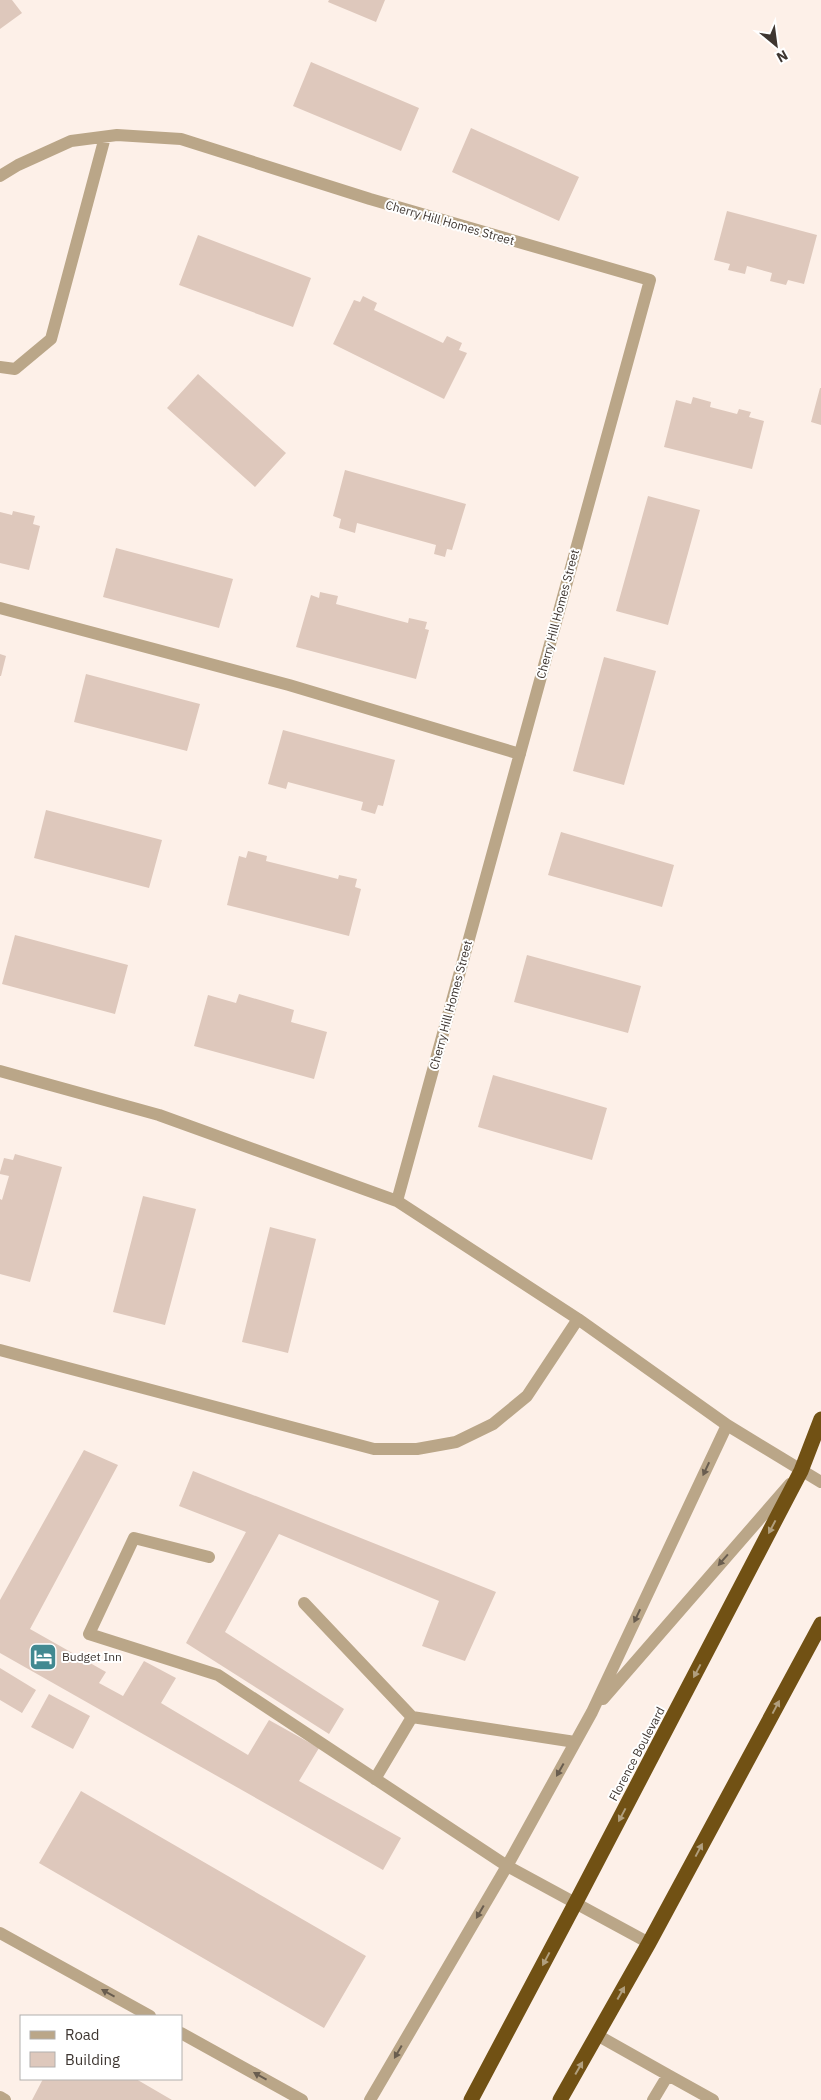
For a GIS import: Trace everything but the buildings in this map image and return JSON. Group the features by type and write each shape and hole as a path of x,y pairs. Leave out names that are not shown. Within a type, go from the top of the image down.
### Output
{"highway":[{"name":"Florence Boulevard","path":"471,2100 801,1471 821,1419"},
{"path":"560,2100 649,1943 821,1624"}],"street":[{"name":"Cherry Hill Homes Street","path":"0,176 18,165 71,142 117,135 181,138 370,199 650,280 397,1201"},
{"path":"0,367 15,369 51,339 105,136"},
{"path":"0,608 289,685 520,754"},
{"path":"0,1071 159,1115 397,1201 578,1318 727,1425 821,1482"},
{"path":"0,1350 374,1449 417,1449 456,1442 493,1424 527,1396 578,1318"},
{"path":"370,2100 507,1866 592,1712 727,1425"},
{"path":"592,1712 801,1471"},
{"path":"209,1557 134,1538 90,1634 218,1675 507,1866 649,1943"},
{"path":"304,1603 412,1717 575,1742"},
{"path":"375,1780 412,1717"},
{"path":"0,1933 148,2015"},
{"path":"182,2034 302,2100"},
{"path":"597,2035 713,2100"},
{"path":"653,2100 668,2075"},
{"path":"0,2097 5,2100"}],"place":[{"name":"Budget Inn","path":"43,1657"}]}
